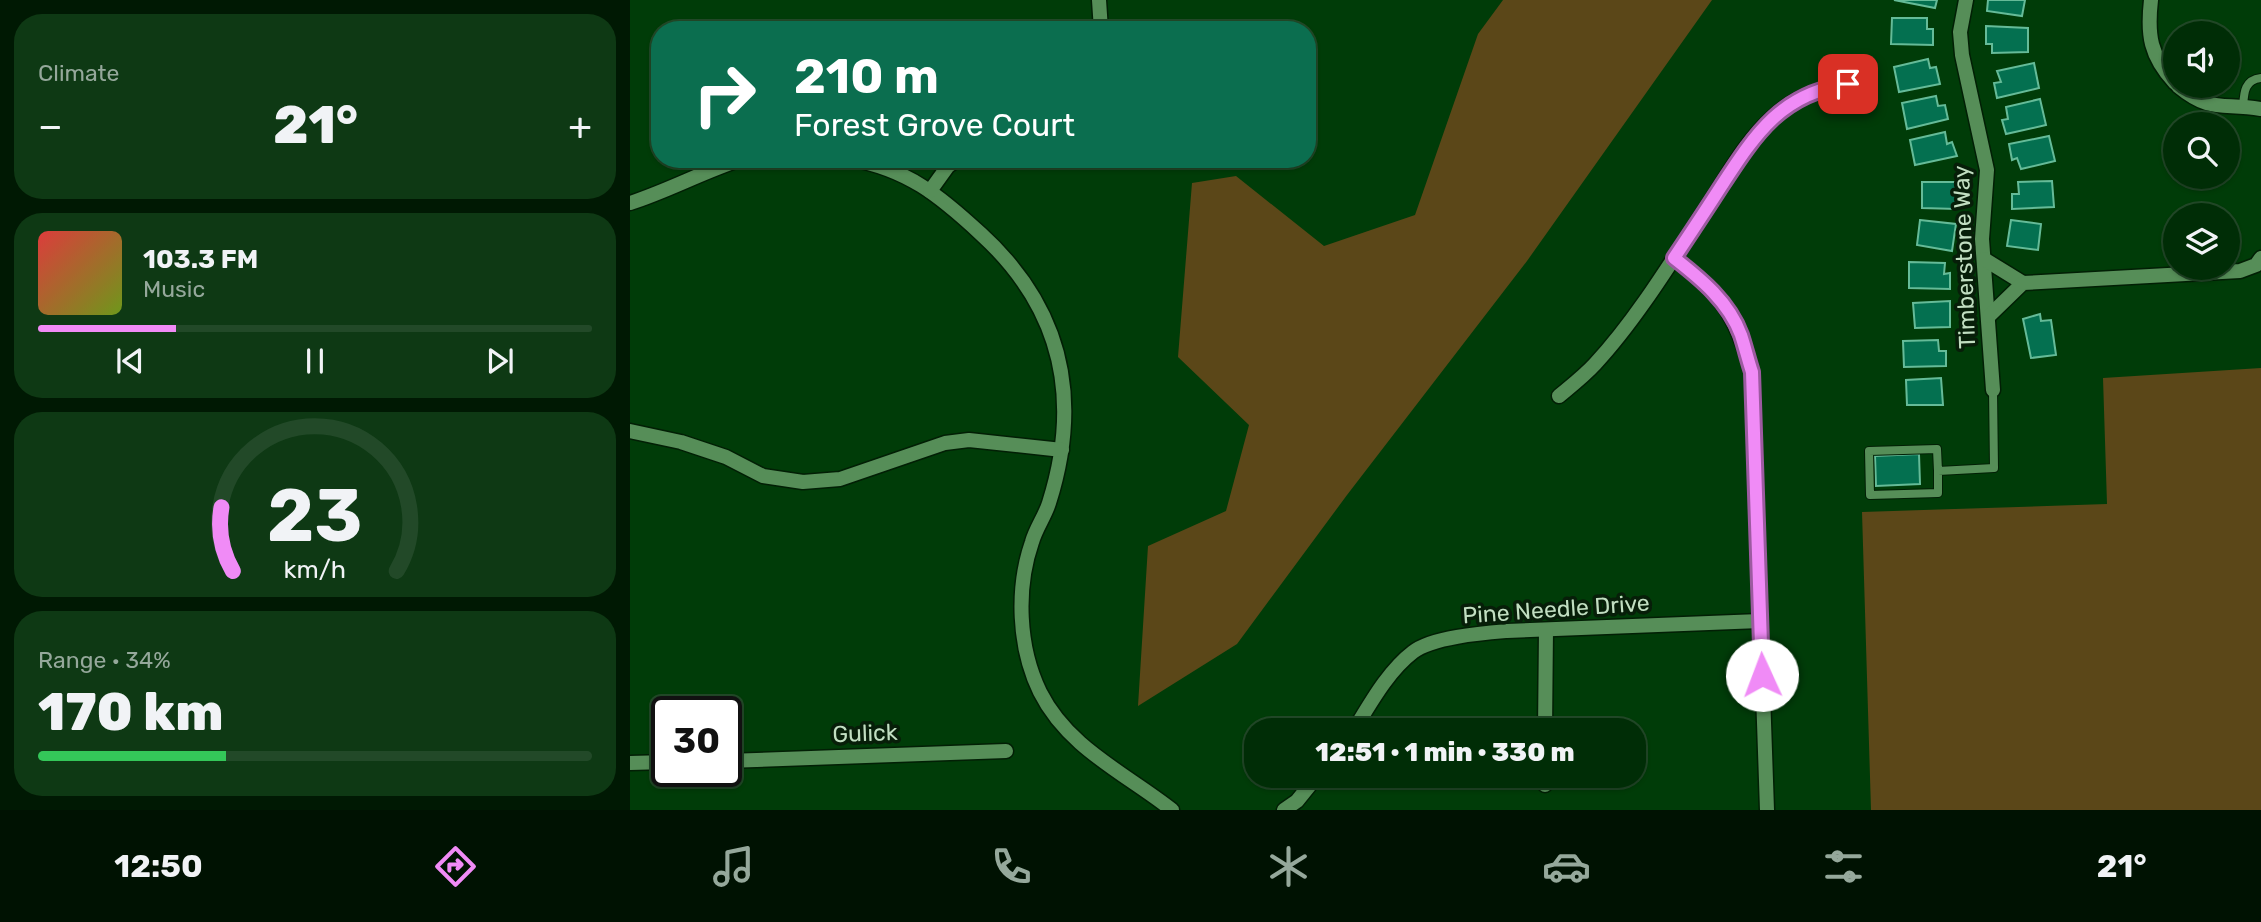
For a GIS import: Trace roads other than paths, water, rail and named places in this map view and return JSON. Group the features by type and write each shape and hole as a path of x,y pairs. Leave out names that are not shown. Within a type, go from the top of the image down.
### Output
{"street":[{"path":"1099,0 1100,21"},
{"name":"Timberstone Way","path":"1966,0 1960,32 1962,55 1987,170 1982,239 1993,390"},
{"path":"2151,0 2150,40 2155,57 2163,67"},
{"path":"1559,396 1594,366 1674,258 1751,141 1771,118 1800,98 1826,87 1848,84"},
{"path":"2194,98 2214,106 2261,109"},
{"path":"630,203 719,168"},
{"path":"885,168 921,184 1001,253 1032,296 1049,329 1061,365 1065,394 1062,450 1049,505 1031,542 1021,596 1023,631 1030,663 1040,692 1066,731 1100,760 1172,810"},
{"path":"930,191 947,168"},
{"path":"1674,258 1701,279 1719,298 1740,332 1752,372 1767,810"},
{"path":"1984,260 2023,283 2240,271 2256,265 2261,258"},
{"path":"1989,316 2023,283"},
{"path":"630,431 681,442 726,457 763,476 803,482 840,479 945,443 968,440 1062,450"},
{"name":"Pine Needle Drive","path":"1362,718 1390,676 1414,651 1446,639 1473,634 1760,621"},
{"path":"1545,718 1546,630"},
{"name":"Gulick","path":"742,760 1006,751"},
{"path":"630,763 651,762"},
{"path":"1284,810 1297,801 1308,788"}],"lane":[{"path":"2243,107 2244,89 2249,83 2261,78"},
{"path":"1938,471 1994,468 1993,390"},
{"path":"1937,449 1938,471 1938,493 1870,495 1868,451 1937,449"}]}
